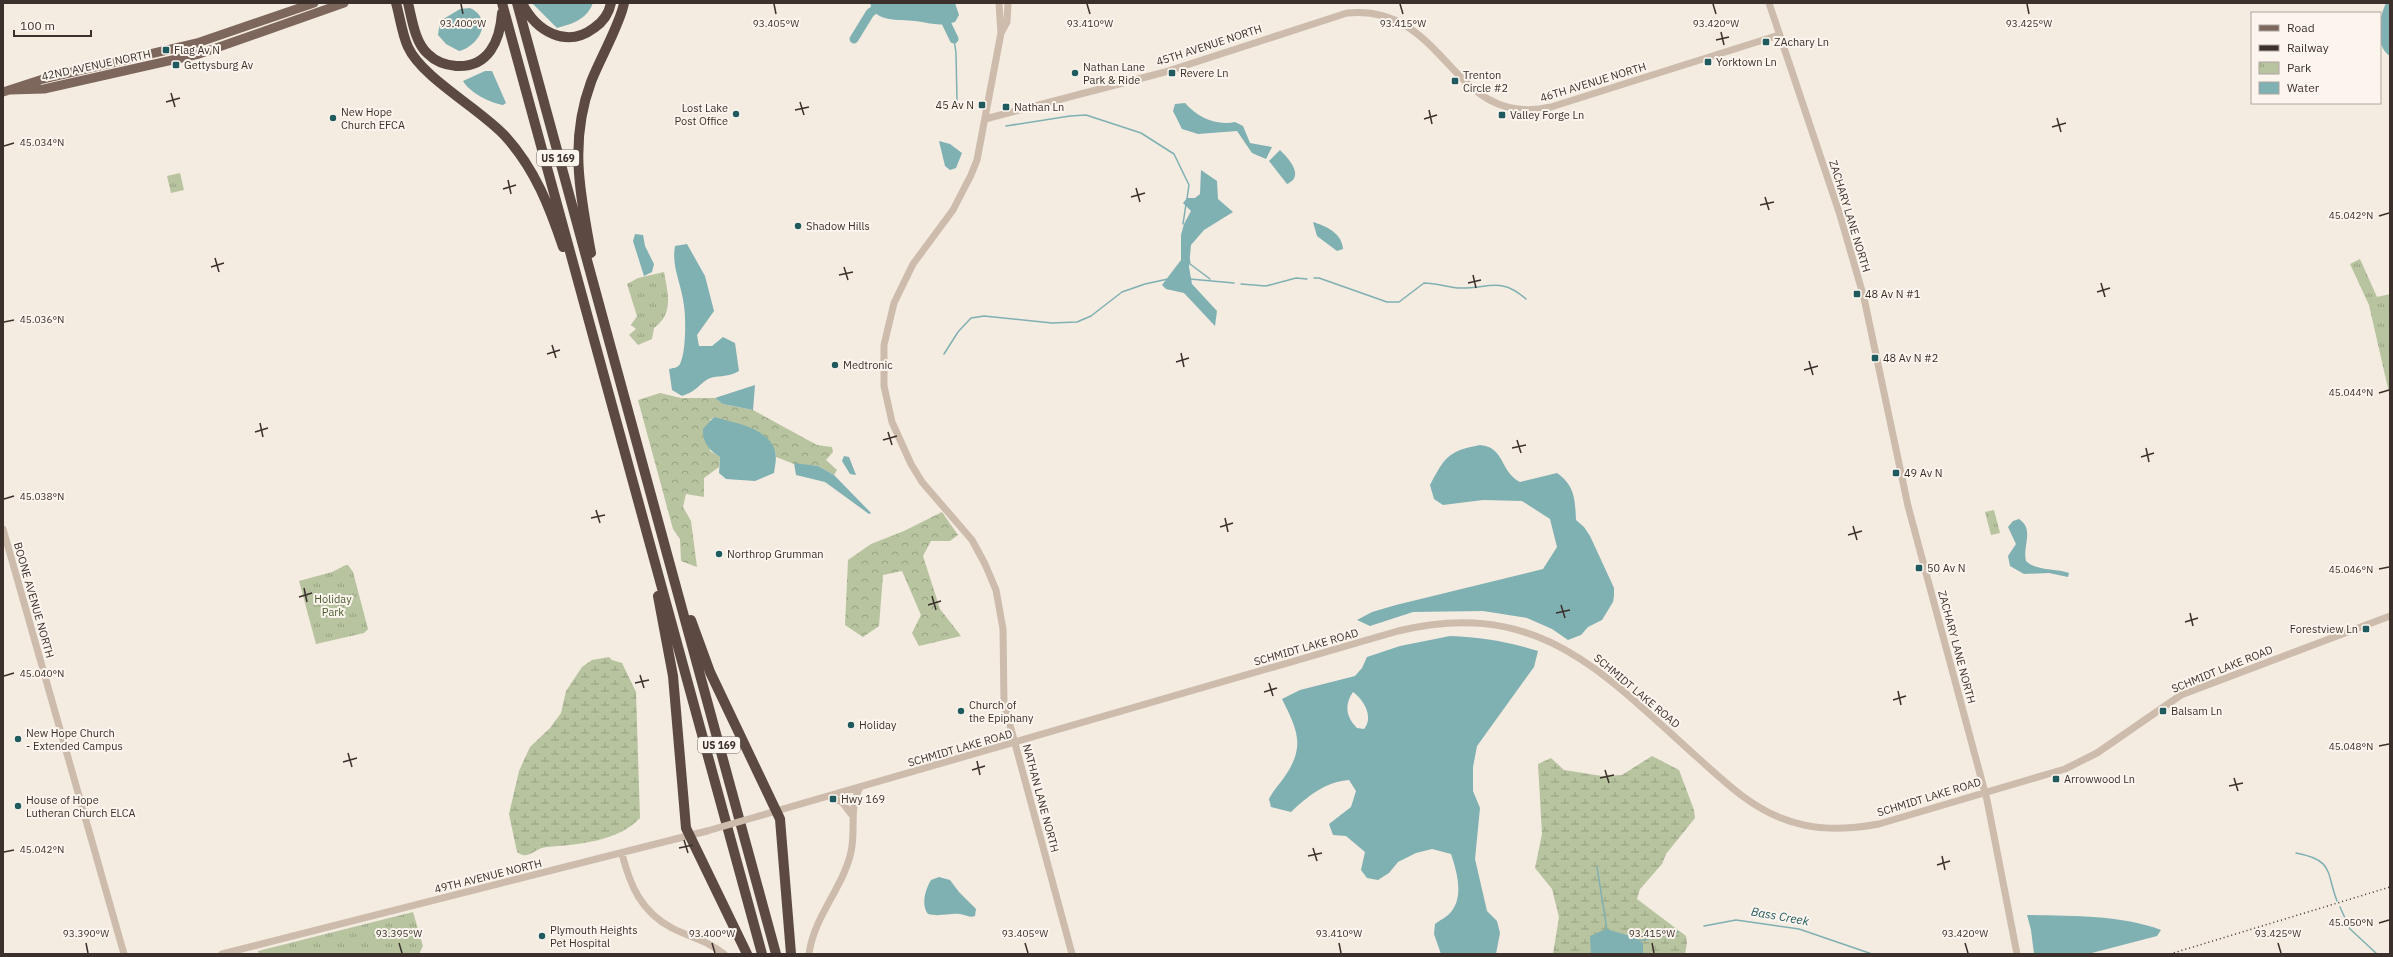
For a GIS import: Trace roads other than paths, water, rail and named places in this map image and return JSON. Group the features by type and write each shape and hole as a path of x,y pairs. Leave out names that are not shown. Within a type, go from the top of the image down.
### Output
{"highway":[{"path":"396,3 408,48 422,65 495,125 531,170 549,207 574,277 584,299"},
{"path":"408,3 419,42 428,54 441,63 462,66 483,60 492,48 501,30 502,4"},
{"name":"US 169","path":"518,3 543,103 603,312 662,536 776,954"},
{"path":"522,3 537,25 563,38 586,34 591,31 606,16 611,3"},
{"path":"603,312 582,202 577,159 580,128 586,98 624,3"},
{"name":"US 169","path":"502,4 584,299 762,954"},
{"path":"662,536 705,660 778,812 792,954"},
{"path":"649,539 673,670 686,828 747,954"}],"main road":[{"name":"42ND AVENUE NORTH","path":"7,91 43,79 197,44 314,3"},
{"name":"42ND AVENUE NORTH","path":"7,91 44,89 199,54 344,3"}],"street":[{"name":"NATHAN LANE NORTH","path":"999,3 1002,33"},
{"name":"NATHAN LANE NORTH","path":"1008,3 1007,22 1002,33 977,160 953,210 912,264 894,303 884,345 883,366 888,406 901,446 922,482 972,540 996,590 1003,629 1004,703 1072,954"},
{"name":"ZACHARY LANE NORTH","path":"1770,3 1779,35 1840,216 1864,298 1908,506 1984,792 2017,954"},
{"name":"45TH AVENUE NORTH","path":"985,119 1165,72 1347,13 1372,12 1390,17 1412,29 1432,47"},
{"name":"46TH AVENUE NORTH","path":"1432,47 1482,96 1499,106 1524,111 1551,107 1779,35"},
{"name":"BOONE AVENUE NORTH","path":"3,529 124,954"},
{"name":"SCHMIDT LAKE ROAD","path":"759,816 858,789 1398,631 1436,624 1472,623 1501,626 1535,635 1576,655 1612,682 1747,800 1782,818 1819,828 1858,828 1879,824 2065,769 2097,753 2181,695 2390,616"},
{"path":"809,954 815,928 848,863 853,838 851,814 853,800 858,789"},
{"path":"829,797 842,802 851,814"},
{"name":"49TH AVENUE NORTH","path":"222,954 622,854 759,816"},
{"path":"622,854 633,891 652,914 672,928 706,941 724,954"}],"water":[{"path":"532,3 593,3 587,13 579,20 557,28"},
{"path":"870,3 955,3 959,15 955,22 945,24 895,20 882,17 877,14"},
{"path":"2386,3 2390,3 2390,56 2385,51 2381,42 2381,16"},
{"path":"470,8 477,13 481,19 481,32 473,44 459,51 446,44 438,35 440,21 460,9"},
{"path":"485,71 492,71 506,103 503,105 492,102 475,93 463,81"},
{"path":"1185,103 1195,112 1207,119 1221,123 1235,122 1243,126 1250,143 1272,147 1266,159 1252,153 1237,131 1198,134 1182,129 1173,111 1175,104"},
{"path":"939,141 950,144 962,153 956,168 950,170 945,166"},
{"path":"1280,150 1294,167 1295,177 1287,184 1269,161"},
{"path":"1201,170 1217,181 1218,199 1233,212 1204,230 1191,245 1189,267 1192,284 1217,311 1215,326 1184,293 1166,289 1162,285 1181,260 1181,235 1184,224 1191,211 1183,203 1187,198 1195,198 1200,194"},
{"path":"1313,222 1328,228 1336,234 1342,243 1343,249 1337,251 1317,236"},
{"path":"635,234 643,235 645,246 654,264 652,272 644,276 633,241"},
{"path":"687,244 705,276 714,311 697,335 699,346 712,346 723,337 735,343 739,371 730,375 708,379 694,390 682,396 672,390 669,369 675,368 679,365 682,359 685,335 685,311 674,261 675,246"},
{"path":"755,385 753,410 723,404 715,398"},
{"path":"714,417 749,427 765,436 771,443 776,454 774,473 755,481 726,479 719,473 720,457 707,446 703,434 703,429"},
{"path":"1480,445 1494,450 1509,472 1520,482 1557,473 1571,488 1574,499 1576,520 1584,527 1590,536 1614,588 1613,602 1602,620 1588,627 1581,635 1568,640 1552,629 1527,618 1483,611 1413,612 1370,626 1357,620 1372,612 1396,605 1543,569 1557,547 1550,519 1522,501 1483,500 1443,505 1434,499 1430,485 1444,462 1454,453 1469,447"},
{"path":"844,456 849,457 856,475 850,474 842,461"},
{"path":"794,463 818,466 834,475 871,513 869,514 825,482 796,475"},
{"path":"2019,519 2024,523 2027,533 2025,555 2026,561 2041,568 2064,571 2069,573 2068,577 2049,573 2024,574 2010,566 2008,556 2016,544 2008,527 2013,521"},
{"path":"1450,636 1495,640 1538,651 1534,667 1477,746 1473,767 1473,791 1480,808 1475,859 1487,911 1497,921 1500,933 1496,954 1441,954 1434,934 1435,924 1451,912 1455,906 1458,891 1457,876 1451,854 1432,849 1416,853 1398,862 1389,873 1378,880 1367,878 1361,870 1365,852 1346,836 1333,835 1329,824 1351,807 1356,791 1349,780 1340,781 1317,791 1291,812 1271,807 1269,799 1290,768 1295,758 1297,748 1297,739 1292,720 1282,699 1300,690 1355,676 1362,668 1367,657 1400,646","holes":["1353,692 1364,704 1368,714 1367,724 1364,729 1357,728 1353,724 1350,720 1348,711 1347,706 1350,697"]},
{"path":"939,877 950,880 959,892 976,909 975,916 969,917 960,914 928,914 924,902 927,888 931,880"},
{"path":"2027,915 2095,917 2129,921 2161,930 2157,936 2088,954 2034,954 2031,930"},
{"path":"1606,929 1637,938 1643,944 1643,954 1591,954 1590,936"}],"waterway":[{"path":"854,39 870,13 883,3"},
{"path":"942,14 954,39"},
{"path":"954,39 956,53 957,101 961,105"},
{"path":"1006,126 1086,115 1141,133 1174,154 1189,185 1187,199"},
{"path":"1183,224 1186,204"},
{"path":"1189,259 1190,264 1210,279"},
{"path":"1241,284 1266,286 1296,278 1307,279"},
{"path":"1314,278 1319,278 1387,302 1399,302 1424,283 1458,288 1494,285 1501,286 1517,292 1526,299"},
{"path":"944,354 958,332 971,318 984,316 1052,323 1077,322 1091,316 1122,292 1145,284 1168,279"},
{"path":"1190,279 1234,283"},
{"name":"Bass Creek","path":"2296,853 2317,859 2323,864 2327,869 2337,901"},
{"name":"Bass Creek","path":"1597,867 1607,930"},
{"name":"Bass Creek","path":"2340,907 2350,929 2377,954"},
{"name":"Bass Creek","path":"1704,926 1736,920 1799,929 1872,954"},
{"name":"Bass Creek","path":"1639,941 1678,932"}],"railway":[{"path":"2170,954 2390,887"}],"place":[{"name":"ZAchary Ln","path":"1766,42"},
{"name":"Flag Av N","path":"166,50"},
{"name":"Yorktown Ln","path":"1708,62"},
{"name":"Gettysburg Av","path":"176,65"},
{"name":"Nathan Lane Park & Ride","path":"1075,73"},
{"name":"Revere Ln","path":"1172,73"},
{"name":"Trenton Circle #2","path":"1455,81"},
{"name":"45 Av N","path":"982,105"},
{"name":"Nathan Ln","path":"1006,107"},
{"name":"Lost Lake Post Office","path":"736,114"},
{"name":"Valley Forge Ln","path":"1502,115"},
{"name":"New Hope Church EFCA","path":"333,118"},
{"name":"Shadow Hills","path":"798,226"},
{"name":"48 Av N #1","path":"1857,294"},
{"name":"48 Av N #2","path":"1875,358"},
{"name":"Medtronic","path":"835,365"},
{"name":"49 Av N","path":"1896,473"},
{"name":"Northrop Grumman","path":"719,554"},
{"name":"50 Av N","path":"1919,568"},
{"name":"Forestview Ln","path":"2366,629"},
{"name":"Church of the Epiphany","path":"961,711"},
{"name":"Balsam Ln","path":"2163,711"},
{"name":"Holiday","path":"851,725"},
{"name":"New Hope Church - Extended Campus","path":"18,739"},
{"name":"Arrowwood Ln","path":"2056,779"},
{"name":"Hwy 169","path":"833,799"},
{"name":"House of Hope Lutheran Church ELCA","path":"18,806"},
{"name":"Plymouth Heights Pet Hospital","path":"542,936"}],"park label":[{"name":"Holiday Park","path":"333,605"}]}
